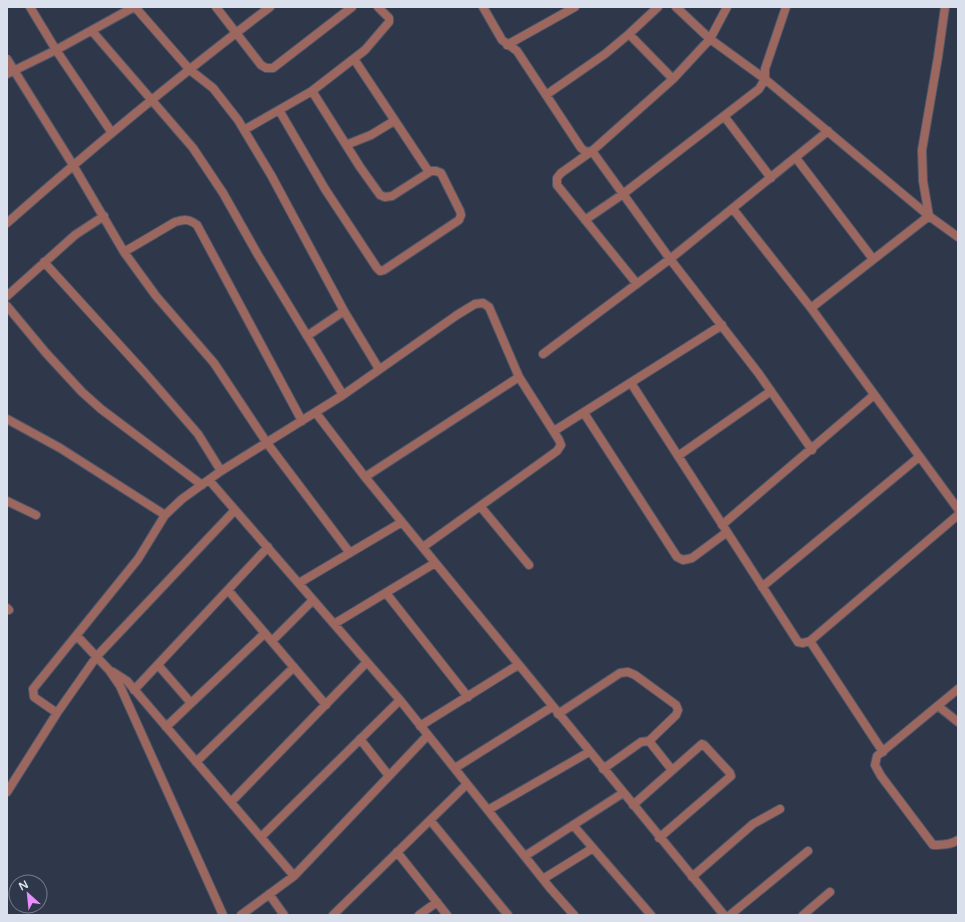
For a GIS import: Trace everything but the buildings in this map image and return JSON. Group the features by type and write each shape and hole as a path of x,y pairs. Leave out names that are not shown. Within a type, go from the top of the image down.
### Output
{"street":[{"path":"30,7 56,50 112,133"},
{"path":"10,72 56,50 134,7 190,70 213,88 238,120 271,176 344,312 379,369"},
{"path":"216,7 237,32 261,65 266,68 273,68 352,7"},
{"path":"7,223 73,164 270,7"},
{"path":"244,130 312,91 365,50 390,22 389,18 378,7"},
{"path":"507,45 575,7"},
{"path":"546,95 605,54 658,7"},
{"path":"676,7 710,39 765,79 929,216 958,237"},
{"path":"637,284 557,186 557,178 592,152 673,79 710,39 727,7"},
{"path":"585,220 623,194 759,89 765,79 765,69 786,7"},
{"path":"929,216 923,181 922,150 945,7"},
{"path":"486,8 502,40 517,51 581,148 586,152 592,152"},
{"path":"92,31 193,148 223,193 258,255 343,395"},
{"path":"629,34 673,79"},
{"path":"7,59 10,72 73,164 124,252 160,301 214,363 267,443 350,552"},
{"path":"354,59 428,172"},
{"path":"279,110 325,189 380,271 384,270 459,220 460,211 441,173 436,170 428,172 392,196 386,198 380,195 312,91"},
{"path":"724,116 771,178"},
{"path":"346,145 371,135 394,121"},
{"path":"543,354 670,259 828,131"},
{"path":"592,152 670,259 771,390 812,450"},
{"path":"796,158 873,259"},
{"path":"733,209 811,308 958,509"},
{"path":"9,291 75,235 104,216"},
{"path":"811,308 929,216"},
{"path":"124,252 175,222 184,219 191,220 197,226 302,422"},
{"path":"44,262 145,373 198,434 221,471"},
{"path":"58,712 34,697 33,689 138,558 165,515 182,499 221,471 316,413 475,304 483,303 489,307 519,377 557,429 561,445 557,451 423,548"},
{"path":"7,306 62,371 101,410 202,485"},
{"path":"307,336 344,312"},
{"path":"557,429 722,325"},
{"path":"365,477 519,377"},
{"path":"631,383 798,642 803,643 810,641 958,515"},
{"path":"678,456 771,390"},
{"path":"584,413 677,557 683,560 692,558 874,395"},
{"path":"316,413 365,477 659,838 724,915"},
{"path":"8,423 60,448 165,515"},
{"path":"762,587 919,457"},
{"path":"209,480 400,700 543,879 574,915"},
{"path":"7,501 36,515"},
{"path":"480,506 529,565"},
{"path":"7,792 58,712 97,656 235,510"},
{"path":"298,583 402,522"},
{"path":"134,690 268,547"},
{"path":"334,624 435,563"},
{"path":"228,590 326,704"},
{"path":"386,593 468,697"},
{"path":"272,641 313,600"},
{"path":"166,727 265,632"},
{"path":"77,636 97,656 120,686 223,915"},
{"path":"810,641 883,752"},
{"path":"231,802 367,662"},
{"path":"158,665 191,703"},
{"path":"420,726 518,665"},
{"path":"196,762 294,667"},
{"path":"109,670 126,682 134,690 294,876"},
{"path":"558,714 620,673 628,672 635,675 676,705 678,710 676,715 649,741 641,742 603,769"},
{"path":"958,689 877,756 875,765 881,776 933,845 942,845 958,840"},
{"path":"261,837 400,700"},
{"path":"938,706 958,722"},
{"path":"455,768 552,707"},
{"path":"241,915 294,876 428,735"},
{"path":"360,739 389,776"},
{"path":"649,741 672,770"},
{"path":"633,805 702,744 704,744 731,774 731,776 659,838"},
{"path":"488,810 589,752"},
{"path":"333,915 467,784"},
{"path":"525,856 623,793"},
{"path":"692,877 753,824 780,809"},
{"path":"430,820 508,915"},
{"path":"574,825 651,915"},
{"path":"543,879 593,848"},
{"path":"730,915 808,851"},
{"path":"397,852 447,915"},
{"path":"803,915 830,892"},
{"path":"269,894 284,915"},
{"path":"419,915 437,902"}]}
